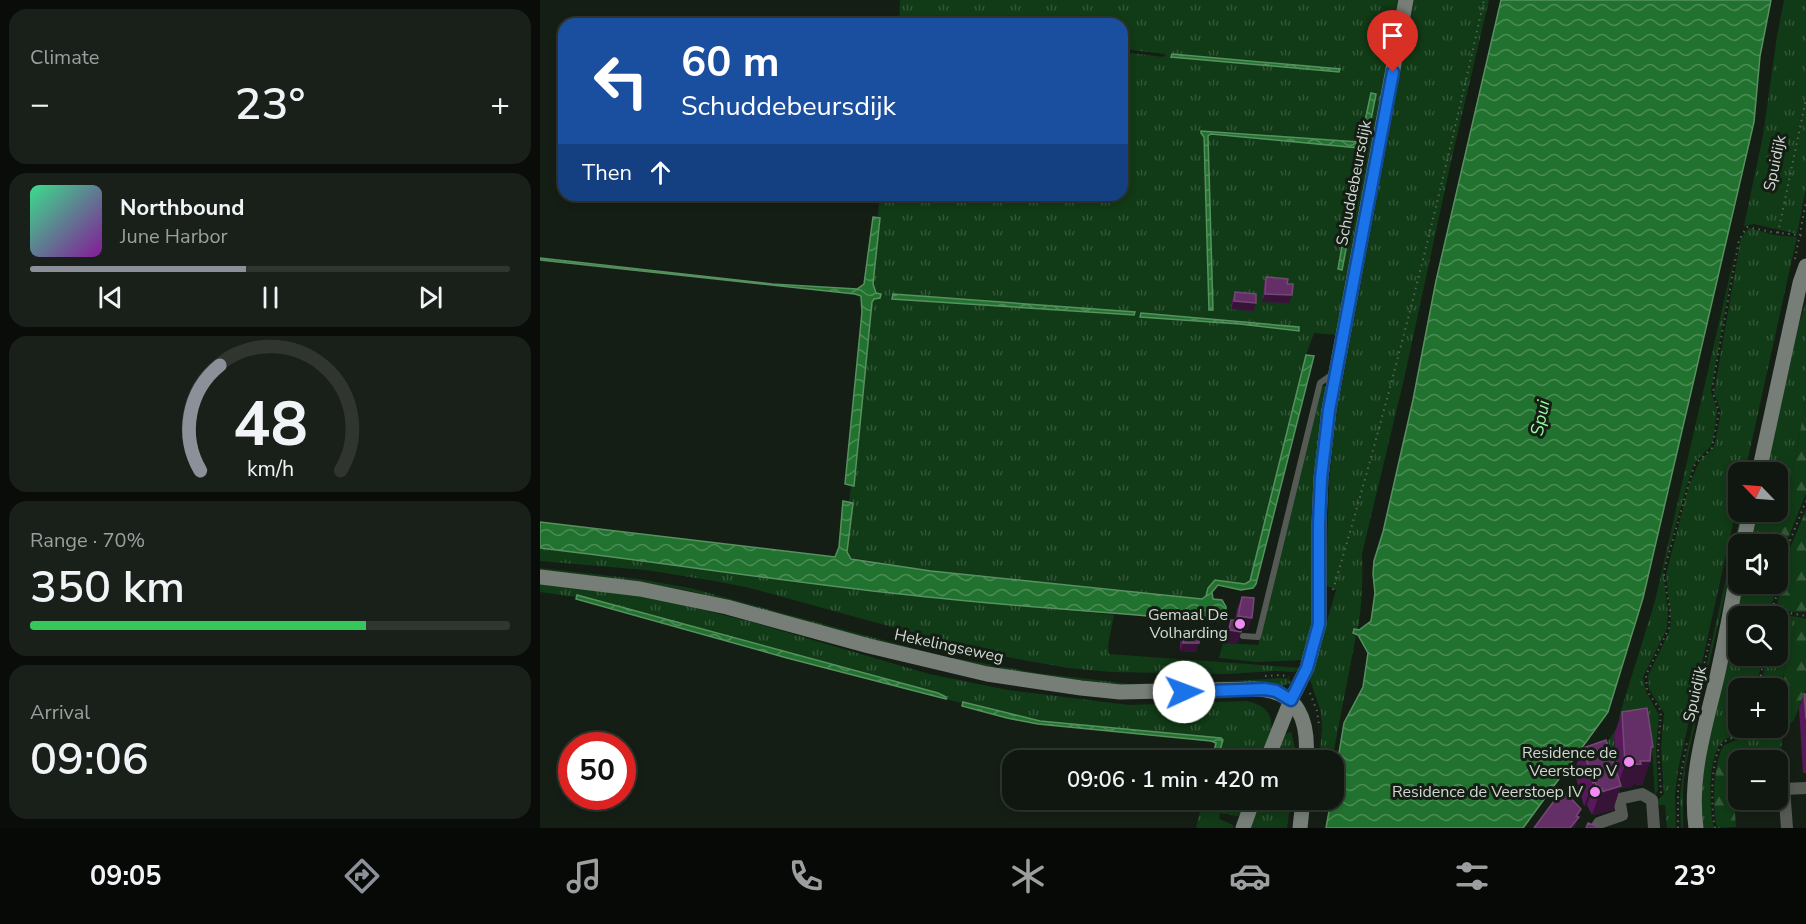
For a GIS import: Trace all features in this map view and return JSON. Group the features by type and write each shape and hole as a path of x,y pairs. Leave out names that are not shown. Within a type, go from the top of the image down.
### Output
{"main road":[{"name":"Schuddebeursdijk","path":"1319,605 1321,478 1336,372 1406,0"},
{"path":"1761,462 1800,283 1806,266"},
{"path":"1794,316 1806,293"},
{"name":"Hekelingseweg","path":"540,577 640,589 718,605 880,649 987,674 1120,692 1265,689 1276,691 1291,700"},
{"name":"Spuidijk","path":"1696,828 1694,793 1696,767 1722,655 1733,594"},
{"path":"1271,750 1307,668 1319,624 1319,605"},
{"path":"1291,700 1298,710 1305,730 1306,750"},
{"path":"1243,828 1249,810"},
{"path":"1300,828 1302,810"}],"street":[{"path":"1787,828 1784,789 1806,788"},
{"path":"1596,828 1599,823 1622,814 1619,799 1642,794 1652,800 1654,828"}],"lane":[{"path":"1243,636 1258,637 1320,383 1336,372"}],"path":[{"path":"1319,605 1333,590 1370,467 1485,0"},
{"name":"Spuidijk","path":"1778,233 1806,99"},
{"path":"1800,234 1806,202"},
{"path":"1652,800 1657,798 1661,792 1659,751 1661,711 1647,691 1646,675 1669,628 1670,611 1664,576 1665,567 1690,477 1698,461 1712,448 1719,412 1713,384 1740,235 1747,226 1806,236"},
{"path":"1774,606 1785,552 1806,501"},
{"path":"1788,613 1806,616"},
{"path":"1259,676 1281,675 1299,682"},
{"path":"1715,828 1712,791 1718,751 1727,740 1734,738"}],"green space":[{"path":"900,0 1402,0 1338,335 1314,333 1306,355 1250,581 1245,584 1215,580 1202,599 931,571 848,557 853,504 849,503 851,485 854,485 872,302 880,294 876,293 873,284 880,218 878,218 879,201 1128,201 1128,53 1164,57 1165,54 1128,50 1128,18 899,18","holes":["1371,93 1375,94 1342,269 1338,268 1359,148 1211,134 1208,136 1213,309 1209,309 1203,135 1201,131 1359,142","892,299 1135,312 1133,315","1141,313 1299,327 1300,329 1299,331 1141,317"]},
{"path":"1414,0 1489,0 1404,379 1362,554 1362,592 1358,629 1353,628 1352,634 1356,636 1334,750 1320,750 1321,712 1310,680 1336,590 1327,586 1326,576 1329,484 1335,421"},
{"path":"1784,0 1806,0 1806,188 1797,234 1754,224 1744,226 1763,135"},
{"path":"1749,228 1775,235 1797,237 1747,462 1728,462 1728,522 1733,522 1731,534 1728,534 1728,546 1678,770 1675,795 1676,828 1667,828 1665,805 1656,805 1664,794 1661,748 1664,713 1649,689 1648,676 1669,632 1671,622 1666,574 1689,485 1700,460 1715,444 1721,412 1714,393 1741,238"},
{"path":"1735,253 1711,391 1717,410 1713,441 1692,469 1663,571 1668,612 1667,628 1643,677 1646,692 1659,715 1656,748 1658,790 1655,795 1652,749 1648,730 1614,733 1615,772 1603,748 1621,722 1619,717 1655,601"},
{"path":"1806,302 1806,400 1788,489 1788,462 1768,462"},
{"path":"1323,386 1326,386 1313,523 1311,625 1305,660 1257,662 1219,658 1223,643 1258,645 1316,402"},
{"path":"1806,400 1806,493 1788,538 1788,534 1768,534 1770,522 1788,522 1788,489"},
{"path":"1806,510 1806,612 1790,612 1788,606 1777,605 1780,594 1788,594 1790,548"},
{"path":"1739,522 1742,522 1739,534 1736,534"},
{"path":"1756,522 1770,522 1768,534 1753,534"},
{"path":"540,548 899,594 1114,615 1108,645 1109,654 1302,668 1294,672 1225,674 1111,672 1068,668 990,654 750,588 646,570 540,561"},
{"path":"540,568 638,579 690,588 942,656 1037,673 1130,684 1283,678 1289,679 1291,683 1282,686 1267,683 1128,686 1020,673 942,659 690,591 638,582 540,571"},
{"path":"1728,570 1728,581 1685,768 1683,828 1681,828 1680,797 1684,765"},
{"path":"540,584 617,592 666,601 748,621 929,674 1008,690 1129,705 1247,701 1266,710 1270,717 1271,732 1265,750 1220,750 1222,740 1040,721 953,701 938,693 577,595 576,597 540,592"},
{"path":"1740,594 1775,594 1771,606 1737,606"},
{"path":"1788,615 1803,618 1796,627 1788,648"},
{"path":"1803,618 1806,619 1806,689 1794,720 1788,726 1788,678 1783,678 1784,666 1788,666 1788,645"},
{"path":"1728,649 1728,666 1760,666 1759,678 1728,678 1729,738 1718,748 1712,770 1711,808 1714,828 1700,828 1699,783"},
{"path":"1764,666 1784,666 1783,678 1763,678"},
{"path":"1291,732 1295,750 1278,750 1284,735"},
{"path":"1773,738 1782,738 1781,750 1770,750"},
{"path":"1774,738 1771,750 1742,750 1736,740"},
{"path":"1736,740 1741,743 1744,750 1728,750 1728,810 1735,810 1736,827 1717,828 1714,798 1715,775 1723,746"},
{"path":"1200,810 1243,810 1238,816 1220,813 1219,819 1233,825 1234,828 1196,828"},
{"path":"1257,810 1290,810 1287,828 1251,828"}],"water":[{"name":"Spui","path":"1501,0 1771,0 1760,56 1754,122 1643,598 1608,712 1523,828 1326,828 1329,810 1344,810 1344,750 1340,750 1344,723 1363,687 1368,653 1358,635 1353,633 1354,629 1359,630 1371,621 1375,593 1374,561 1383,532 1413,400 1436,281"},
{"path":"1172,54 1340,69 1339,72 1171,57"},
{"path":"1371,93 1376,94 1342,270 1338,269 1359,148 1211,134 1208,136 1213,310 1209,310 1204,137 1201,131 1359,142"},
{"path":"873,217 880,218 873,284 876,293 881,294 880,298 872,302 854,486 845,484 862,312 861,296 540,260 540,258 772,284 857,289 864,284"},
{"path":"893,294 1135,312 1134,315 892,299"},
{"path":"1141,313 1299,327 1299,331 1140,317"},
{"path":"1306,355 1314,356 1256,584 1253,588 1241,590 1218,585 1212,592 1213,599 1222,600 1226,607 1225,619 1216,621 939,598 540,548 540,522 835,557 839,547 843,501 853,503 847,552 851,559 931,571 1202,599 1215,580 1245,584 1250,581"},
{"path":"577,595 938,693 946,699 787,658 576,599"},
{"path":"963,702 1040,721 1223,740 1220,750 1214,750 1216,743 1211,741 1038,724 962,706"}],"building":[{"path":"1266,277 1288,279 1287,284 1293,284 1292,295 1265,294"},
{"path":"1235,292 1256,294 1256,303 1234,301"},
{"path":"1242,597 1254,598 1252,618 1238,616"},
{"path":"1231,620 1242,621 1241,632 1229,630"},
{"path":"1183,631 1199,631 1199,643 1183,643"},
{"path":"1804,694 1806,694 1806,719"},
{"path":"1647,708 1653,747 1651,747 1650,761 1625,765 1622,712"},
{"path":"1606,740 1621,786 1601,792 1603,788 1600,792 1595,782 1593,783 1583,748"},
{"path":"1566,793 1581,809 1576,816 1579,817 1570,828 1534,828 1554,801 1556,802"},
{"path":"1588,823 1601,828 1586,828"}],"place":[{"name":"Gemaal De Volharding","path":"1240,624"},
{"name":"Residence de Veerstoep V","path":"1629,762"},
{"name":"Residence de Veerstoep IV","path":"1595,792"}],"route":[{"path":"1184,692 1265,689 1276,691 1291,700 1307,668 1319,624 1321,478 1329,410 1393,72"}]}
